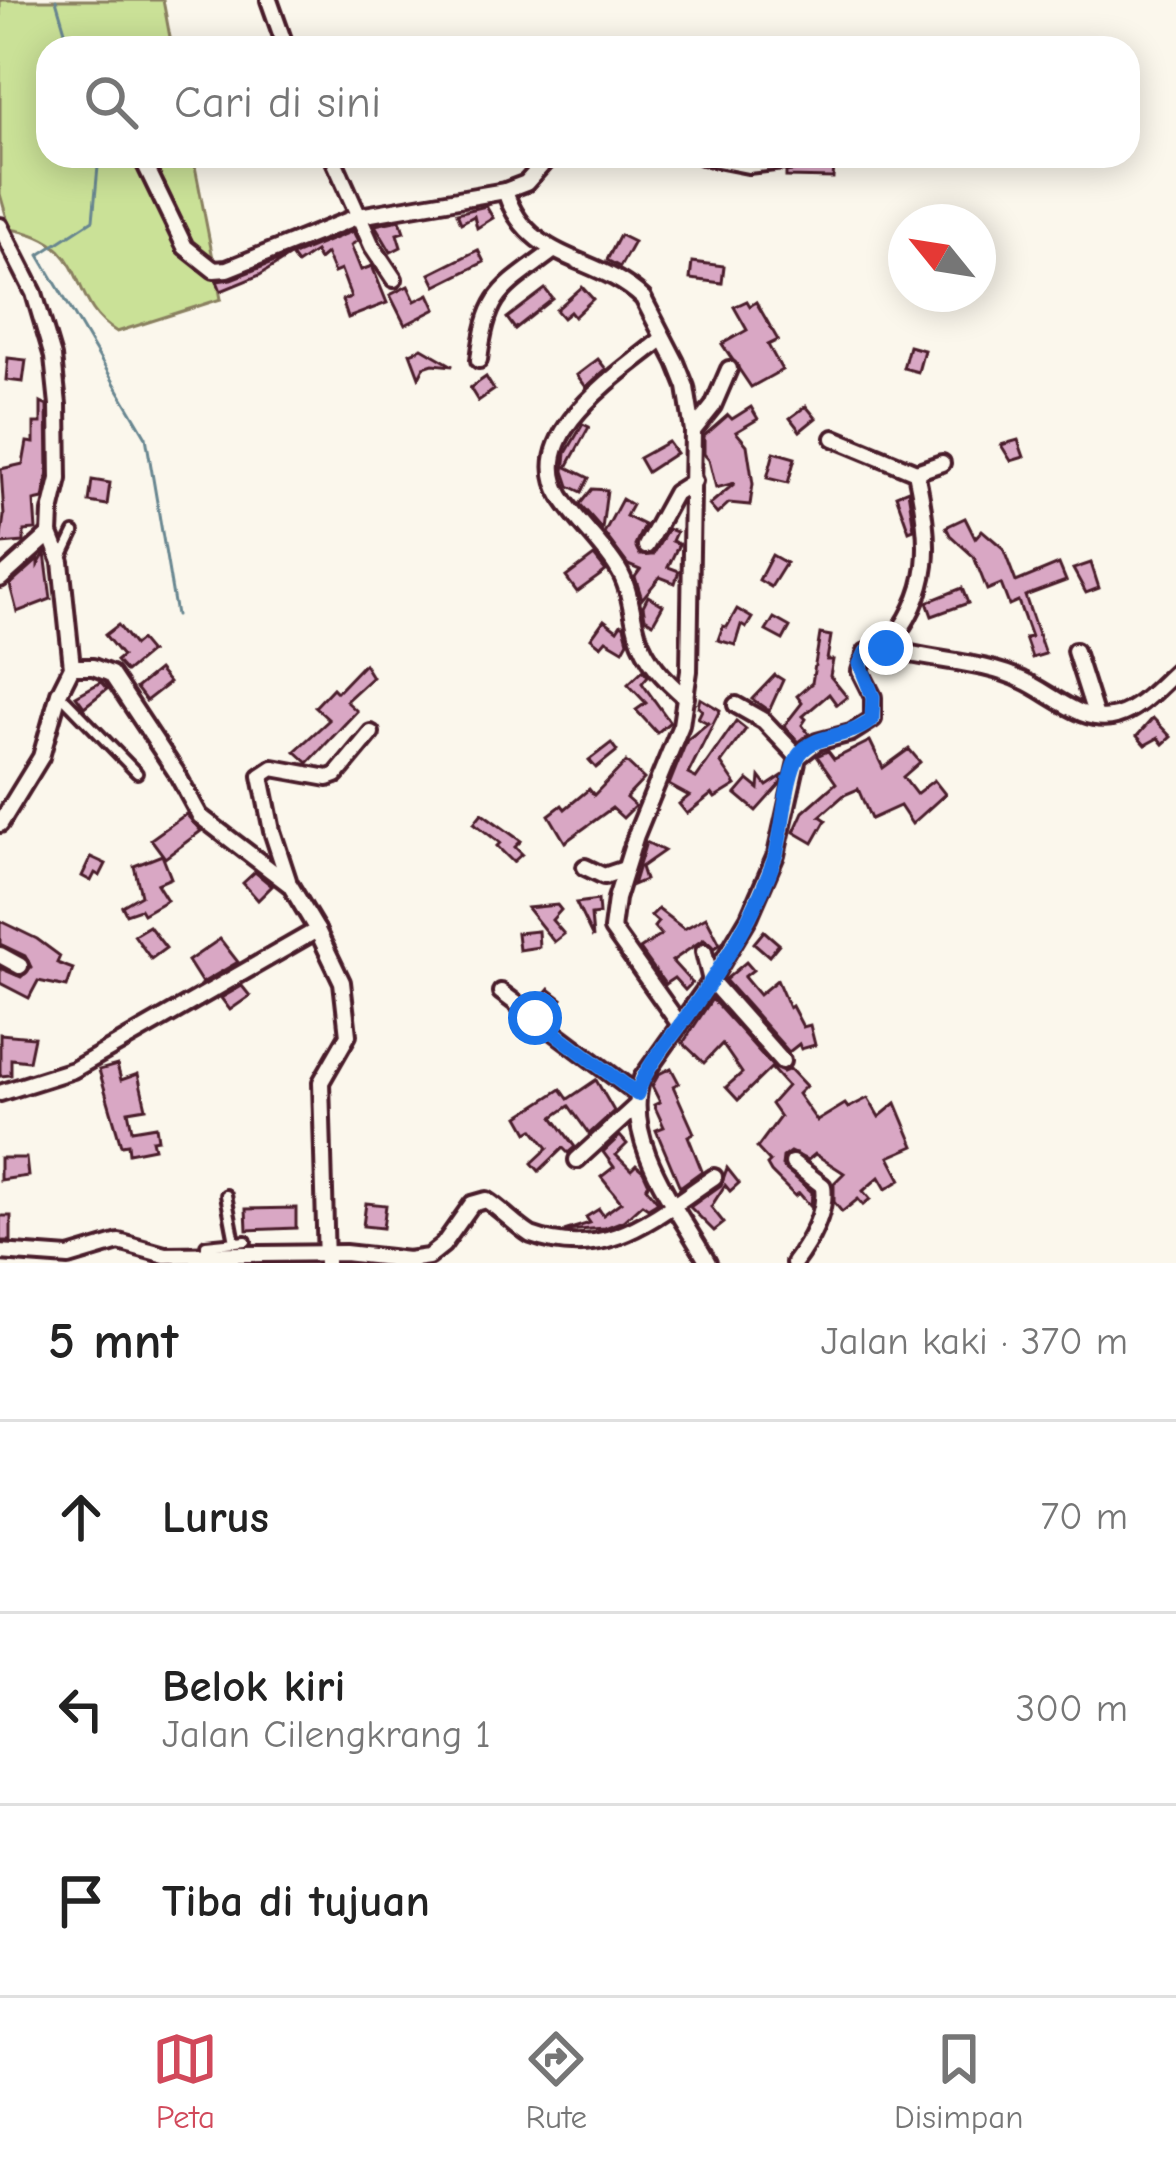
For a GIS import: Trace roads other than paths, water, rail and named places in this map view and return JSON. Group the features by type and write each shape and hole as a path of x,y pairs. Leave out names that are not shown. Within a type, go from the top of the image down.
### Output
{"street":[{"path":"269,0 282,36"},
{"path":"147,168 184,247 214,270 359,216 505,190 526,183 539,168"},
{"path":"337,168 372,246 394,279"},
{"path":"505,190 523,227 554,251 631,287 643,298 686,387 694,481 686,698 681,725 625,869 612,929 680,1025"},
{"path":"0,226 34,292 52,357 59,479 50,534 61,562 72,668 59,693 41,757 0,824"},
{"path":"478,360 491,303 502,289 554,251"},
{"path":"663,338 611,378 577,414 557,443 551,471 563,500 619,570 644,651 661,677 686,698"},
{"path":"692,431 713,406 729,369"},
{"path":"834,438 916,472 942,463"},
{"path":"886,648 905,626 925,580 925,512 916,472"},
{"path":"646,546 675,493 694,481"},
{"path":"0,579 50,534"},
{"path":"578,1160 636,1100 652,1063 711,981 749,917 776,855 798,757 818,742 850,733 872,719 873,697 860,664 866,652 886,648 1008,673 1096,717 1114,717 1133,708 1176,671"},
{"path":"1075,650 1096,717"},
{"path":"72,668 93,667 111,674 200,816 290,885"},
{"path":"736,705 764,721 798,757"},
{"path":"325,1258 321,1082 348,1036 342,982 290,885 261,776 273,767 328,778 336,775 371,733"},
{"path":"638,795 657,788"},
{"path":"585,867 604,876 625,869"},
{"path":"0,1093 73,1070 316,930"},
{"path":"704,952 711,981 782,1061"},
{"path":"0,955 20,966"},
{"path":"501,992 636,1100 648,1153 708,1263"},
{"path":"793,1162 823,1186 825,1196 816,1227 794,1263"},
{"path":"0,1252 69,1257 119,1242 165,1255 409,1260 428,1257 472,1204 486,1199 533,1237 560,1248 602,1251 627,1244 714,1177"}],"lane":[{"path":"61,562 74,533"},
{"path":"59,693 137,773"},
{"path":"206,1255 206,1245 241,1241 226,1195"}],"waterway":[{"path":"56,0 66,36"},
{"path":"98,168 93,220 39,255 146,437 176,615"}]}
